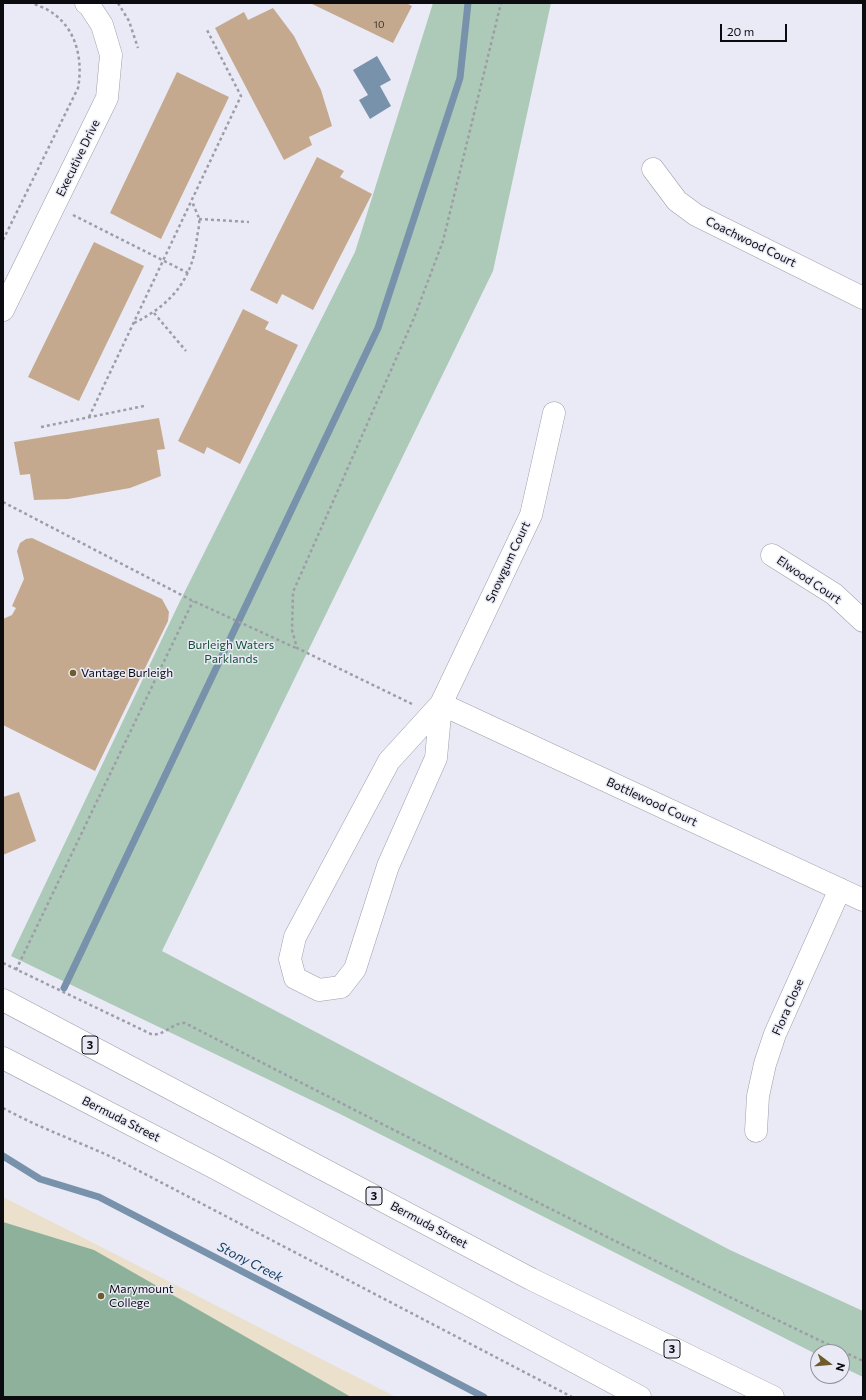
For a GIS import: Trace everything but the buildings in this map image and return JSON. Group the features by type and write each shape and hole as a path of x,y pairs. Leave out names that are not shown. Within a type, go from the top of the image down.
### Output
{"street":[{"name":"Executive Drive","path":"3,310 107,98 111,55 102,25 89,5 86,3"},
{"name":"Coachwood Court","path":"653,169 677,201 696,215 863,298"},
{"name":"Snowgum Court","path":"441,704 531,515 554,413"},
{"name":"Elwood Court","path":"772,555 834,594 863,621"},
{"path":"441,704 436,758 388,866 355,969 341,986 319,990 296,978 290,959 295,937 389,761 441,704"},
{"name":"Bottlewood Court","path":"441,704 863,900"},
{"name":"Flora Close","path":"756,1131 758,1096 767,1056 775,1034 840,889"},
{"name":"Bermuda Street","path":"3,1000 531,1279 773,1397"},
{"name":"Bermuda Street","path":"3,1058 222,1172 640,1397"}],"path":[{"path":"3,240 78,88 80,75 74,40 67,27 54,14 32,3"},
{"path":"118,3 129,21 138,48"},
{"path":"297,648 292,630 293,592 414,318 443,241 501,3"},
{"path":"89,417 241,96 207,30"},
{"path":"134,323 154,313 174,294 188,273 196,246 199,219 192,201"},
{"path":"55,206 188,273"},
{"path":"199,219 249,222"},
{"path":"154,313 186,351"},
{"path":"41,427 144,406"},
{"path":"3,502 193,601 297,648 414,705 441,704"},
{"path":"16,970 193,601"},
{"path":"3,963 151,1034 156,1035 179,1023 185,1023 424,1147 745,1306 863,1361"},
{"path":"3,1108 33,1124 82,1143 122,1162 572,1397"}],"shaded area":[{"name":"Marymount College","path":"3,1197 394,1396 397,1397 3,1397"}],"green space":[{"name":"Burleigh Waters Parklands","path":"433,3 551,3 493,271 162,951 730,1250 863,1311 863,1377 850,1371 850,1344 810,1344 810,1351 340,1114 11,956 181,599 355,252"},
{"name":"Marymount College","path":"3,1222 94,1250 351,1397 3,1397"}],"water":[{"path":"377,56 391,80 380,86 391,106 370,119 359,100 368,95 353,70"}],"waterway":[{"path":"64,988 378,328 460,78 468,3"},
{"name":"Stony Creek","path":"3,1156 40,1179 99,1197 484,1397"}],"place":[{"name":"Vantage Burleigh","path":"73,673"},
{"name":"Marymount College","path":"101,1296"}]}
